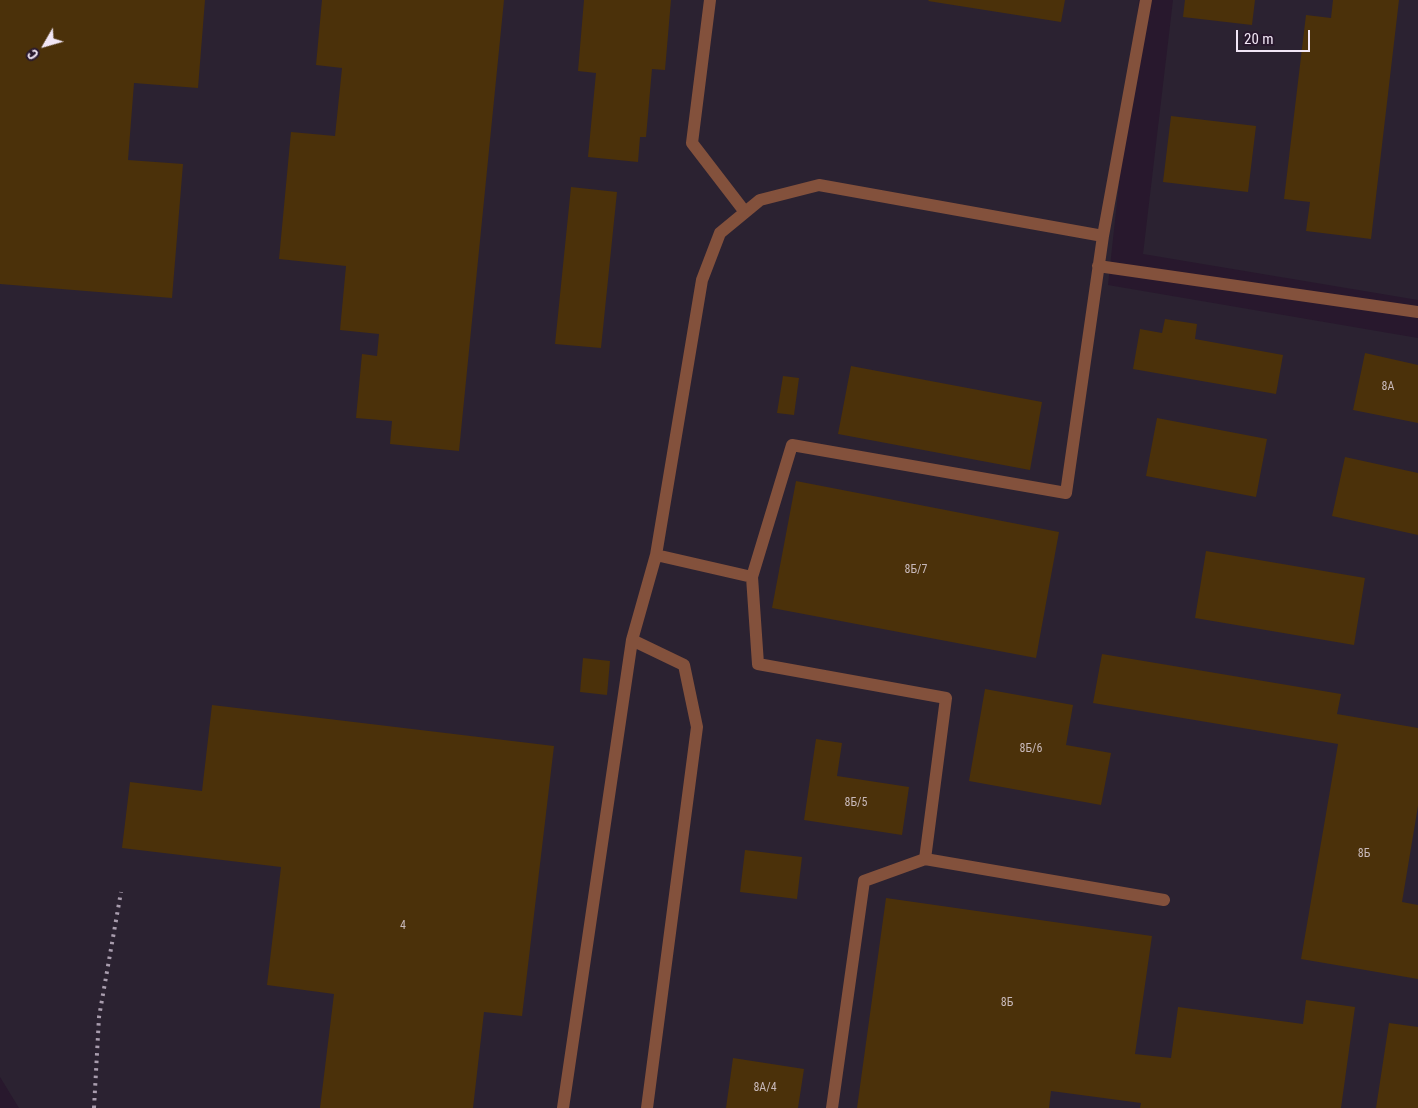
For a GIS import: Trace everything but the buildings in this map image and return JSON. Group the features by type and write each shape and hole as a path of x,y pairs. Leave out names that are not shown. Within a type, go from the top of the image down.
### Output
{"lane":[{"path":"710,0 692,143 745,212"},
{"path":"925,860 946,698 758,664 752,577 792,445 1066,493 1098,266 1146,0"},
{"path":"563,1108 632,640 656,555 702,280 720,233 760,200 819,185 1103,236"},
{"path":"1098,266 1418,312"},
{"path":"656,555 752,577"},
{"path":"632,640 684,665 697,727 647,1108"},
{"path":"832,1108 864,881 925,860 1164,900"}],"shaded area":[{"path":"0,0 1139,0 1108,285 1418,338 1418,1108 19,1108 0,1077"},
{"path":"1173,0 1418,0 1418,300 1143,254"}],"railway":[{"path":"94,1108 99,1017 121,892"}]}
